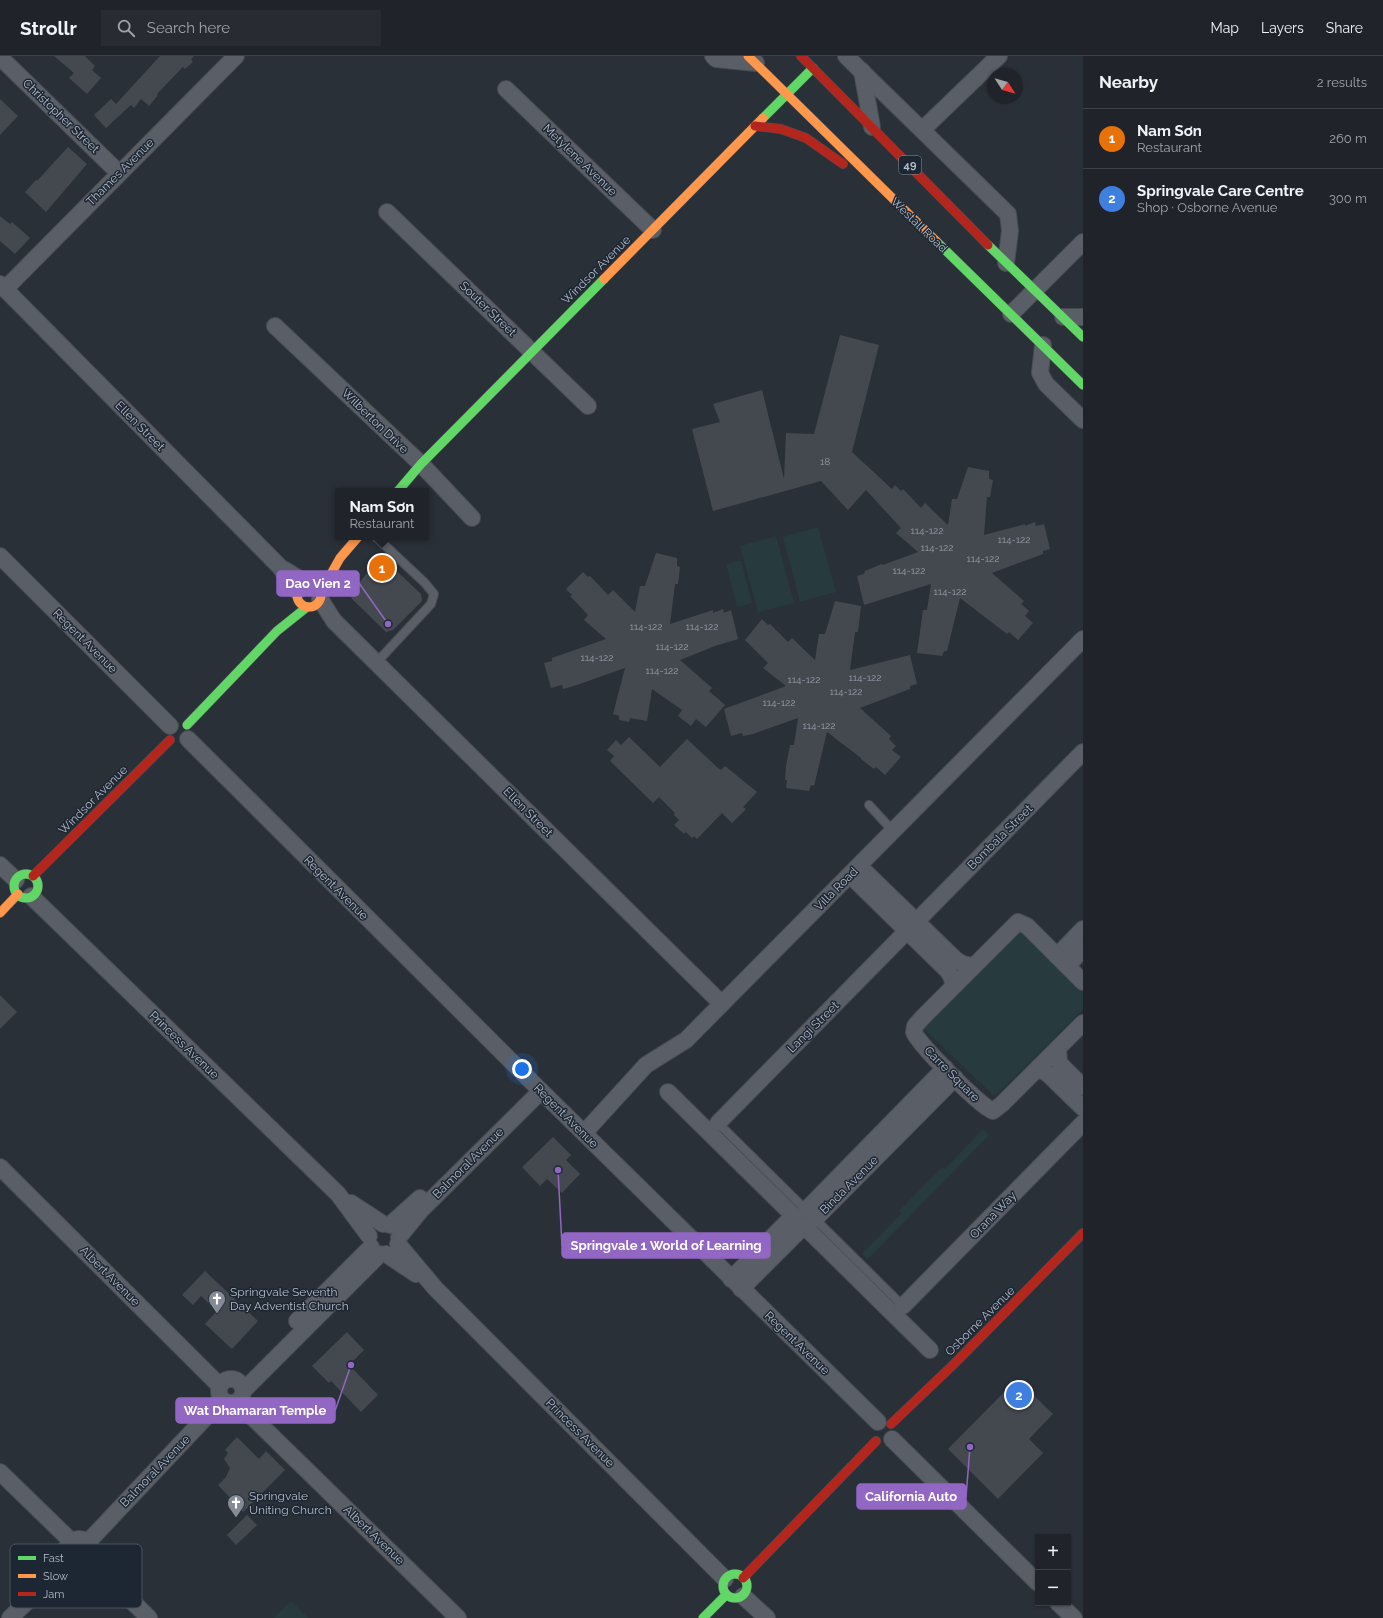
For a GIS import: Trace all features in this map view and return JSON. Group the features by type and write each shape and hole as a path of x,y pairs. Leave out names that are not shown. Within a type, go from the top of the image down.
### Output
{"main road":[{"name":"49","path":"801,56 1006,262 1083,337"},
{"name":"Westall Road","path":"752,60 1083,385"},
{"name":"Windsor Avenue","path":"401,488 421,464 813,68"},
{"path":"755,126 781,129 806,138 878,185"},
{"name":"Windsor Avenue","path":"277,631 298,594 340,558 355,540"},
{"name":"Windsor Avenue","path":"33,876 179,736 277,631 314,601 340,558"},
{"path":"317,585 314,601 298,601 298,594 317,585"},
{"path":"0,913 22,890 24,874 33,876 36,879 38,887 34,894 22,890"},
{"name":"Osborne Avenue","path":"887,1429 954,1364 1083,1233"},
{"path":"887,1429 886,1443 876,1441 872,1431 887,1429"},
{"path":"744,1578 876,1441"},
{"path":"733,1574 744,1578 747,1588 743,1596 733,1599 726,1595 722,1588 725,1578 733,1574"},
{"path":"703,1618 726,1595"}],"street":[{"name":"Thames Avenue","path":"2,286 119,173 236,56"},
{"name":"Westall Road","path":"713,56 716,58 752,60"},
{"path":"846,56 1008,214 1010,231 1006,262"},
{"path":"922,130 999,56"},
{"name":"Christopher Street","path":"3,60 119,173"},
{"path":"862,72 872,127"},
{"name":"Metylene Avenue","path":"506,89 653,230"},
{"name":"Souter Street","path":"387,212 588,406"},
{"path":"1011,314 1083,242"},
{"name":"Ellen Street","path":"2,286 280,567 298,594"},
{"path":"1063,317 1083,317"},
{"name":"Wilberton Drive","path":"275,326 421,464 472,518"},
{"path":"1043,345 1040,373 1046,384 1083,420"},
{"name":"Regent Avenue","path":"0,556 179,736 736,1284 887,1429 1035,1580"},
{"name":"Ellen Street","path":"314,601 722,1004"},
{"name":"Villa Road","path":"584,1134 646,1065 686,1040 1083,639"},
{"name":"Bombala Street","path":"912,926 1083,752"},
{"name":"Princess Avenue","path":"0,865 22,890 435,1288 725,1578"},
{"path":"855,870 912,926 956,960 963,964 973,966"},
{"name":"Carre Square","path":"1083,982 1027,926 1018,922 953,986 919,1022 914,1032 921,1043 950,1073 985,1108 993,1111 999,1107 1083,1023"},
{"path":"912,926 948,971 952,978 953,986"},
{"name":"Langi Street","path":"718,1123 912,926"},
{"path":"1062,961 1083,929"},
{"path":"1062,961 1083,949"},
{"path":"1058,1048 1059,1063 1083,1087"},
{"path":"1038,1068 1048,1074 1083,1108"},
{"name":"Binda Avenue","path":"736,1284 878,1146 950,1073"},
{"name":"Balmoral Avenue","path":"88,1542 233,1392 385,1240 421,1210 537,1088"},
{"path":"668,1092 804,1218 930,1350"},
{"name":"Orana Way","path":"903,1306 1083,1123"},
{"name":"Albert Avenue","path":"0,1167 233,1392 458,1618"},
{"path":"0,1472 71,1541"},
{"path":"70,1544 71,1541 79,1538 88,1542"},
{"path":"743,1596 767,1618"},
{"path":"1061,1606 1074,1618"},
{"path":"10,1618 20,1608"},
{"path":"139,1608 149,1618"}],"lane":[{"path":"376,662 431,604 434,594 425,583 379,540"},
{"path":"869,805 893,831"},
{"path":"718,1123 804,1218 903,1306"}],"green space":[{"path":"818,527 836,592 800,602 783,537"},
{"path":"776,536 794,603 758,612 740,546"},
{"path":"741,560 752,603 737,607 726,564"},
{"path":"1018,927 1083,986 1083,1009 997,1094 993,1095 923,1028"},
{"path":"983,1129 989,1135 868,1259 862,1254 901,1214 899,1211 942,1167 945,1169"},
{"path":"291,1601 308,1618 274,1618"}],"building":[{"path":"54,56 85,56 95,66 92,70 101,78 87,94 69,78 74,73"},
{"path":"160,56 194,56 191,59 193,62 185,69 183,67 157,94 158,95 149,106 141,99 134,108 131,105 106,128 94,115 111,99 116,104"},
{"path":"0,99 18,116 0,135"},
{"path":"68,147 87,164 46,212 25,192"},
{"path":"0,216 10,224 12,222 30,238 15,254 0,241"},
{"path":"840,335 879,345 852,452 892,489 895,485 901,491 903,489 921,508 925,503 948,525 952,499 957,499 968,467 989,471 989,479 993,480 990,497 987,497 984,535 1025,524 1025,526 1035,522 1036,526 1044,524 1050,549 1043,551 1043,554 992,573 1024,601 1021,604 1029,611 1025,616 1033,623 1018,640 1009,632 1007,634 960,598 947,651 944,651 942,656 917,653 923,610 927,610 931,584 864,605 857,576 864,574 865,571 882,564 883,565 918,552 896,533 901,528 866,490 848,510 821,481 713,511 692,429 720,422 713,404 762,390 784,479 786,433 814,434"},
{"path":"656,553 677,558 677,566 680,567 678,584 675,584 670,624 713,610 713,613 723,609 724,613 731,610 738,639 715,646 680,660 712,688 709,691 725,705 706,727 696,719 691,726 678,716 682,710 652,689 647,721 630,718 629,722 619,720 619,716 613,714 625,668 563,689 562,685 551,688 544,663 552,661 552,658 606,639 584,620 588,615 570,596 572,595 566,589 583,572 588,577 590,576 608,595 613,590 635,612 640,586 645,586"},
{"path":"380,557 421,594 422,601 393,630 386,632 352,599 350,594"},
{"path":"835,601 861,606 858,632 855,632 850,670 910,655 917,684 910,686 910,689 860,708 891,736 889,739 896,746 892,750 901,757 885,775 876,767 874,769 827,732 814,786 811,785 809,791 786,788 786,766 790,745 794,745 798,718 753,734 743,736 742,733 731,736 724,709 786,686 763,668 768,663 745,640 762,619 768,625 770,624 788,642 792,638 815,660 819,634 825,634"},
{"path":"629,737 660,767 687,739 718,768 721,770 725,766 757,792 743,807 746,809 732,823 722,813 697,839 694,836 692,838 686,832 684,834 674,825 679,820 674,815 675,813 659,797 653,803 610,761 614,756 607,750 616,740 621,745"},
{"path":"0,995 17,1012 0,1029"},
{"path":"553,1137 571,1155 566,1160 580,1174 562,1193 547,1179 540,1186 522,1167"},
{"path":"205,1271 258,1321 232,1349 205,1324 217,1311 201,1296 193,1305 182,1295"},
{"path":"347,1332 364,1350 349,1365 378,1395 361,1412 331,1381 329,1383 312,1366"},
{"path":"1017,1379 1053,1414 1029,1439 1043,1453 998,1499 948,1449"},
{"path":"237,1437 259,1459 266,1451 285,1470 243,1512 218,1485 226,1477 230,1468 224,1459 228,1453 225,1450"},
{"path":"247,1515 257,1525 236,1545 227,1535"}],"traffic: fast":[{"path":"763,118 813,68"},
{"path":"936,241 1083,385"},
{"path":"988,245 1083,337"},
{"path":"401,488 421,464 604,279"},
{"path":"187,725 277,631 307,607"},
{"path":"26,874 34,878 38,886 34,894 26,898 18,894 14,886 18,878 26,874"},
{"path":"735,1574 744,1577 747,1586 744,1595 735,1598 726,1595 723,1586 726,1577 735,1574"},
{"path":"703,1618 726,1595"}],"traffic: slow":[{"path":"748,56 936,241"},
{"path":"604,279 763,118"},
{"path":"321,592 340,558 355,540"},
{"path":"309,583 318,586 321,595 318,604 309,607 300,604 297,595 300,586 309,583"},
{"path":"0,913 18,894"}],"traffic: jam":[{"path":"801,56 988,245"},
{"path":"755,126 781,129 806,138 843,164"},
{"path":"33,876 170,740"},
{"path":"891,1424 954,1364 1083,1233"},
{"path":"743,1578 876,1441"}],"place":[{"name":"Nam Sơn","path":"382,568"},
{"name":"Dao Vien 2","path":"388,624"},
{"name":"Springvale 1 World of Learning","path":"558,1170"},
{"name":"Springvale Seventh Day Adventist Church","path":"217,1314"},
{"name":"Wat Dhamaran Temple","path":"351,1365"},
{"name":"Springvale Care Centre","path":"1019,1395"},
{"name":"California Auto","path":"970,1447"},
{"name":"Springvale Uniting Church","path":"236,1518"}]}
